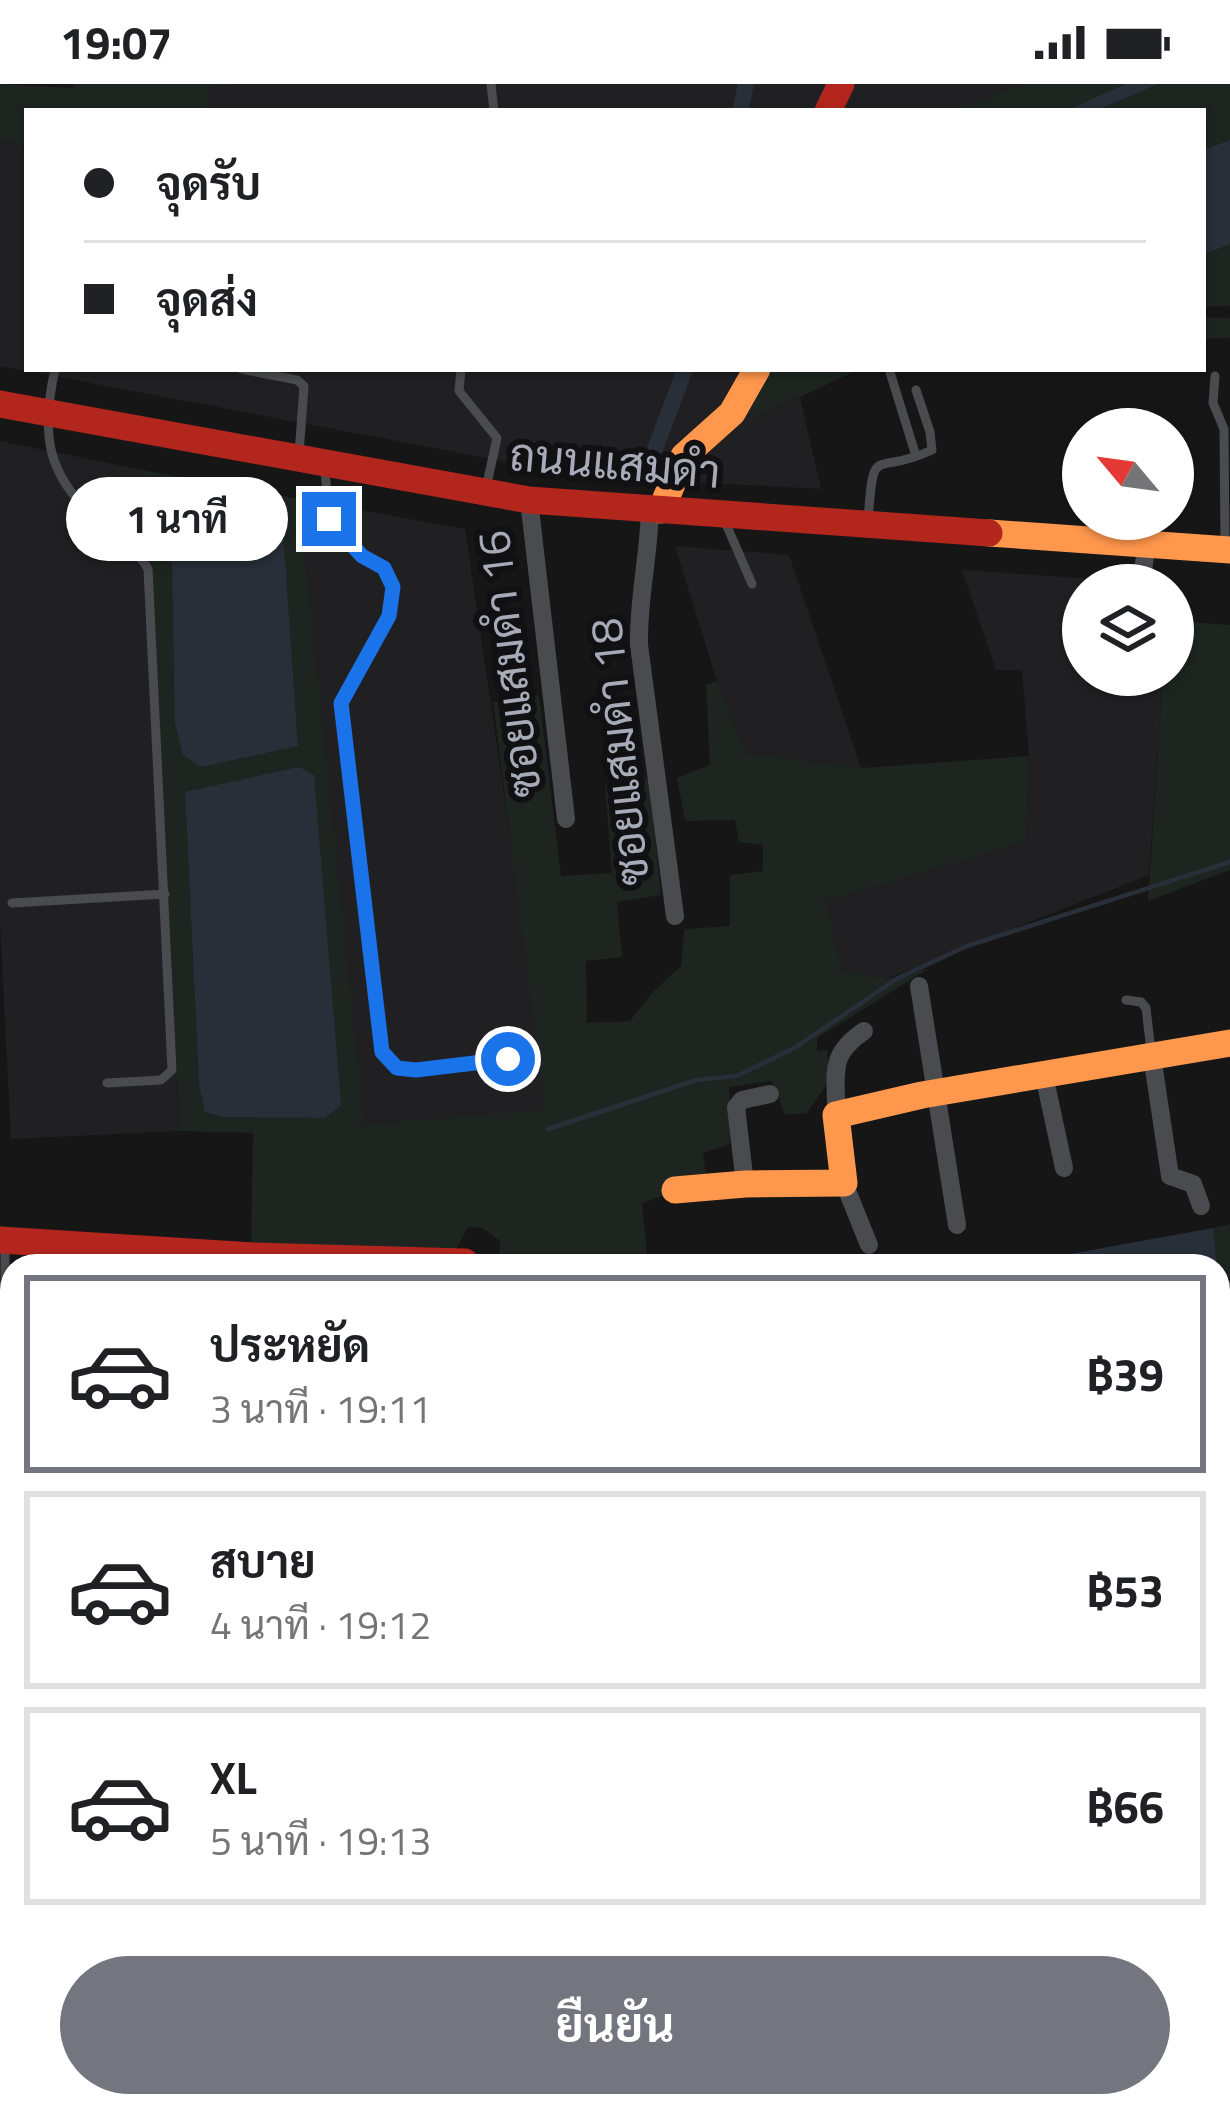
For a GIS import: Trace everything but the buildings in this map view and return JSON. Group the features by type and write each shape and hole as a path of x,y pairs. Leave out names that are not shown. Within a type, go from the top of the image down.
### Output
{"street":[{"path":"655,510 684,456 732,413 755,372"},
{"name":"ถนนแสมดำ","path":"0,404 529,500 1227,549"},
{"name":"ซอยแสมดำ 16","path":"529,500 566,819"},
{"name":"ซอยแสมดำ 18","path":"655,510 638,609 639,645 675,916"},
{"path":"1144,564 1147,542"},
{"path":"919,986 958,1225"},
{"path":"863,1031 841,1047 838,1056 836,1115 844,1183 869,1245"},
{"path":"836,1115 1230,1042"},
{"path":"1152,1056 1170,1176 1193,1184 1201,1206"},
{"path":"1044,1075 1064,1168"},
{"path":"745,1184 736,1107 742,1100 770,1094"},
{"path":"674,1190 844,1183"},
{"path":"2,1240 119,1254"}],"lane":[{"path":"55,372 46,412 53,460 64,484 148,569 172,1070 161,1080 107,1083"},
{"path":"256,372 297,380 304,386 312,462 329,519 362,556 384,568 393,587 389,616 341,703 382,1052 397,1068 416,1070 508,1059"},
{"path":"461,372 459,392 497,438 484,494"},
{"path":"890,372 916,457"},
{"path":"1215,376 1213,403 1225,429 1227,549"},
{"path":"867,526 872,471 878,464 931,452 916,390"},
{"path":"722,515 752,584"},
{"path":"12,903 165,894"},
{"path":"1126,1000 1142,1002 1147,1008 1152,1056"}],"shaded area":[{"path":"0,84 73,88 73,84 241,84 211,88 206,108 24,108 24,145 0,141"},
{"path":"241,84 1024,84 959,108 206,108 211,88"},
{"path":"1024,84 1125,84 1072,108 959,108"},
{"path":"1125,84 1158,84 1103,108 1072,108"},
{"path":"1158,84 1230,84 1230,140 1206,149 1206,108 1103,108"},
{"path":"1230,140 1230,244 1206,254 1206,149"},
{"path":"0,141 24,145 24,371 0,366"},
{"path":"1230,244 1230,306 1206,307 1206,254"},
{"path":"1206,317 1230,318 1230,338 1206,339"},
{"path":"32,372 762,372 749,420 800,397 821,489 690,482 718,439 682,438 649,480 594,478"},
{"path":"762,372 854,372 748,421"},
{"path":"0,441 143,470 180,1131 11,1139 0,923"},
{"path":"143,470 299,499 364,1124 545,1110 493,702 539,695 561,876 612,873 605,785 649,779 661,895 617,902 622,957 586,961 587,1023 630,1021 681,966 684,929 730,926 730,875 763,871 763,845 739,842 735,820 685,821 677,778 710,765 706,685 717,681 745,753 861,768 1029,756 1026,841 826,901 842,971 886,979 928,969 817,1038 817,1051 827,1050 830,1079 807,1113 785,1115 772,1081 729,1087 730,1144 703,1153 707,1181 642,1203 647,1254 499,1254 500,1241 483,1228 468,1227 454,1254 251,1244 253,1133 180,1131","holes":["172,495 282,515 298,745","185,792 223,1117 206,1112 199,1085"]},
{"path":"171,495 282,514 298,746 201,767 183,755 175,723"},
{"path":"299,499 465,529 530,970 545,1111 363,1124"},
{"path":"675,546 789,555 861,768 745,753"},
{"path":"962,570 1062,577 1062,696 1162,696 1149,875 886,979 842,971 825,901 1026,840 1029,756 1022,670 996,670"},
{"path":"1194,622 1230,625 1230,870 1148,901 1162,696 1194,696"},
{"path":"299,767 314,775 341,1105 325,1118 223,1117 205,1112 199,1085 185,792"},
{"path":"1230,1224 1230,1254 1215,1254 1213,1228"},
{"path":"1213,1228 1216,1254 1070,1254"}],"waterway":[{"path":"741,108 746,84"},
{"path":"651,460 684,372"},
{"path":"548,1129 696,1080 737,1076 796,1047 898,978 967,946 1230,862"}],"traffic: slow":[{"path":"661,510 684,456 732,413 755,372"},
{"path":"989,533 1230,550"},
{"path":"675,1190 844,1183 836,1115 922,1095 1230,1043"}],"traffic: jam":[{"path":"829,108 841,84"},
{"path":"0,404 529,500 989,533"},
{"path":"0,1240 221,1254"}],"route":[{"path":"329,519 362,556 384,568 393,587 389,616 341,703 382,1052 397,1068 416,1070 508,1059"}]}
